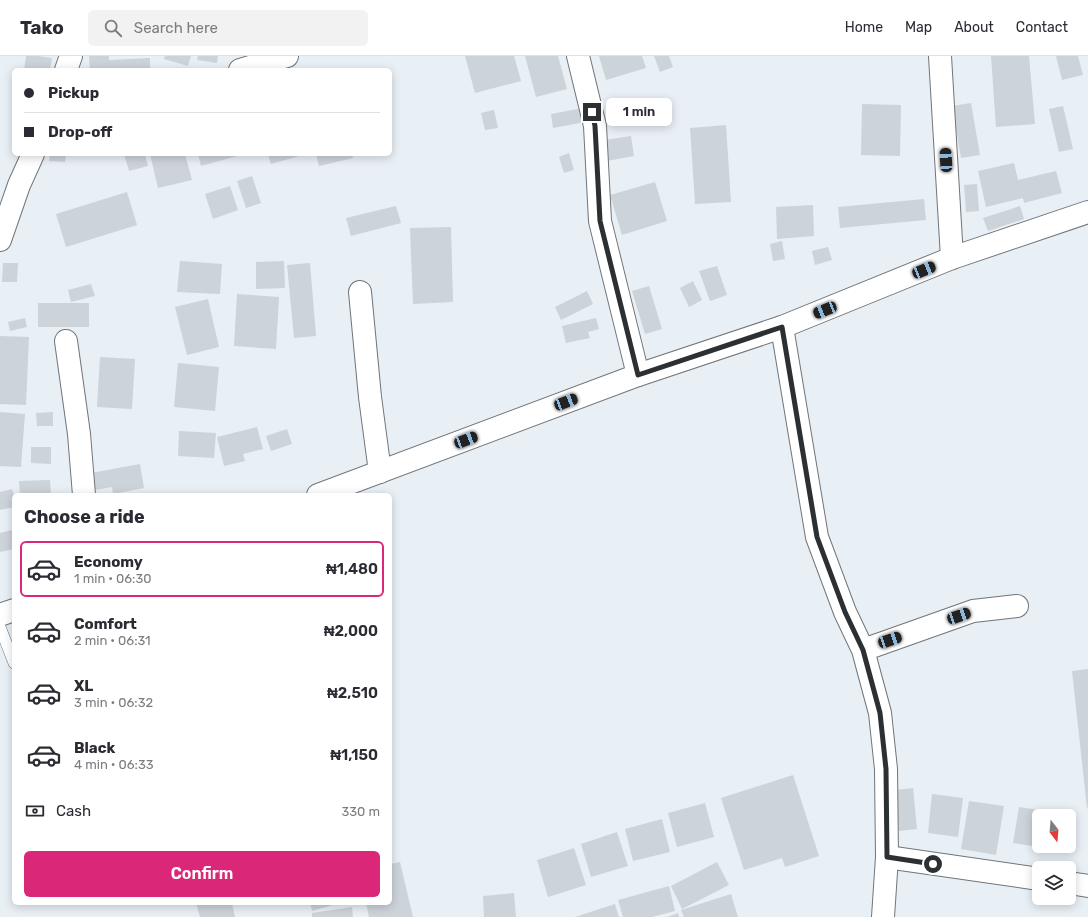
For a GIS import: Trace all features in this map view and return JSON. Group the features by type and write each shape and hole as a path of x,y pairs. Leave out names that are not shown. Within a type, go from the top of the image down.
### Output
{"street":[{"path":"67,68 71,56"},
{"path":"247,68 287,56"},
{"path":"578,56 595,126 600,221 638,375"},
{"path":"940,56 952,258"},
{"path":"0,240 19,185 32,156"},
{"path":"329,493 380,472 638,375 782,327 952,258 1088,212"},
{"path":"360,292 370,397 380,472"},
{"path":"782,327 817,537 845,612 863,650 880,713 886,769 887,857 883,917"},
{"path":"66,341 79,434 84,493"},
{"path":"863,650 973,611 1017,606"},
{"path":"0,615 12,611"},
{"path":"887,857 1032,878"},
{"path":"1076,884 1088,886"}],"lane":[{"path":"0,627 12,658"}],"building":[{"path":"26,56 52,58 50,68 24,68"},
{"path":"89,56 109,56 109,60 150,58 150,68 90,68"},
{"path":"165,56 191,56 188,66 164,59"},
{"path":"198,56 218,56 217,63 197,60"},
{"path":"465,56 514,56 521,81 475,93"},
{"path":"525,56 558,56 567,89 536,97"},
{"path":"599,56 642,56 646,68 606,80"},
{"path":"654,56 669,56 673,67 660,72"},
{"path":"991,56 1029,56 1035,124 996,127"},
{"path":"1056,56 1078,56 1083,75 1062,80"},
{"path":"971,103 980,155 961,158 952,106"},
{"path":"862,104 901,105 900,156 861,155"},
{"path":"1063,106 1073,149 1059,152 1049,109"},
{"path":"583,108 585,122 553,128 551,114"},
{"path":"494,110 498,128 485,130 481,113"},
{"path":"726,125 731,202 695,204 690,128"},
{"path":"631,136 634,156 607,161 604,140"},
{"path":"569,153 574,170 564,173 559,157"},
{"path":"50,156 66,156 65,162 49,161"},
{"path":"125,156 146,156 148,166 129,171"},
{"path":"150,156 186,156 192,180 158,188"},
{"path":"198,156 237,156 201,166"},
{"path":"269,156 299,156 271,164"},
{"path":"316,156 352,156 353,158 319,166"},
{"path":"1014,163 1018,180 1056,171 1062,193 1024,203 1023,198 986,207 978,171"},
{"path":"252,176 261,203 246,208 237,181"},
{"path":"655,182 667,221 622,235 610,195"},
{"path":"977,184 979,211 966,212 964,185"},
{"path":"230,186 238,210 213,219 205,194"},
{"path":"127,192 137,225 66,247 56,214"},
{"path":"924,199 926,220 840,228 838,207"},
{"path":"813,205 814,236 777,239 776,207"},
{"path":"396,206 401,223 351,236 346,218"},
{"path":"1020,206 1024,219 988,231 983,218"},
{"path":"451,227 453,302 413,304 410,228"},
{"path":"782,241 785,259 773,261 770,244"},
{"path":"828,247 832,260 815,265 812,251"},
{"path":"180,261 222,264 220,294 177,292"},
{"path":"284,261 285,288 256,289 256,262"},
{"path":"3,263 18,263 17,282 2,282"},
{"path":"310,263 316,336 294,338 287,265"},
{"path":"717,266 727,295 710,301 699,271"},
{"path":"693,281 702,300 689,307 680,288"},
{"path":"91,284 95,296 71,302 68,290"},
{"path":"649,286 662,329 645,334 632,291"},
{"path":"587,291 593,304 561,320 555,307"},
{"path":"237,294 279,297 276,349 234,346"},
{"path":"208,299 219,347 187,355 175,307"},
{"path":"38,303 89,303 89,327 38,327"},
{"path":"25,318 27,327 10,331 8,322"},
{"path":"596,318 599,329 588,332 590,338 566,343 562,326"},
{"path":"0,336 29,337 26,405 0,404"},
{"path":"100,357 135,359 132,409 97,407"},
{"path":"178,363 219,367 215,411 174,407"},
{"path":"0,412 25,414 21,467 0,466"},
{"path":"53,412 53,426 37,426 36,413"},
{"path":"257,427 263,449 243,454 245,461 224,466 217,437"},
{"path":"287,429 292,444 271,451 266,436"},
{"path":"179,431 216,433 214,458 178,456"},
{"path":"31,447 51,447 51,464 31,463"},
{"path":"140,464 144,488 118,493 113,493 112,487 95,490 91,473"},
{"path":"50,480 51,493 20,493 19,481"},
{"path":"12,489 12,507 0,510 0,492"},
{"path":"12,530 12,549 0,552 0,533"},
{"path":"1088,669 1088,807 1087,808 1072,671"},
{"path":"793,775 819,856 785,867 782,858 744,870 721,798"},
{"path":"913,788 917,829 899,831 895,790"},
{"path":"932,794 963,798 958,837 928,833"},
{"path":"969,801 1004,806 996,855 961,849"},
{"path":"705,803 714,837 677,847 668,813"},
{"path":"1019,807 1032,809 1032,846 1013,843"},
{"path":"662,819 670,852 633,861 625,829"},
{"path":"617,832 628,866 591,877 581,844"},
{"path":"574,848 586,885 548,897 537,860"},
{"path":"400,862 413,917 369,917 366,905 392,905 392,864"},
{"path":"717,862 729,885 682,909 671,886"},
{"path":"669,886 675,911 652,917 623,917 618,900"},
{"path":"514,893 516,917 484,917 483,896"},
{"path":"731,894 738,917 684,917 681,910"},
{"path":"615,904 619,917 575,917"},
{"path":"197,905 232,905 235,917 200,917"},
{"path":"310,905 333,905 312,911"},
{"path":"352,907 353,917 312,917 312,913"},
{"path":"678,913 679,917 667,917"}],"route":[{"path":"592,112 595,126 600,221 638,375 782,327 817,537 845,612 863,650 880,713 886,769 887,857 933,864"}]}
